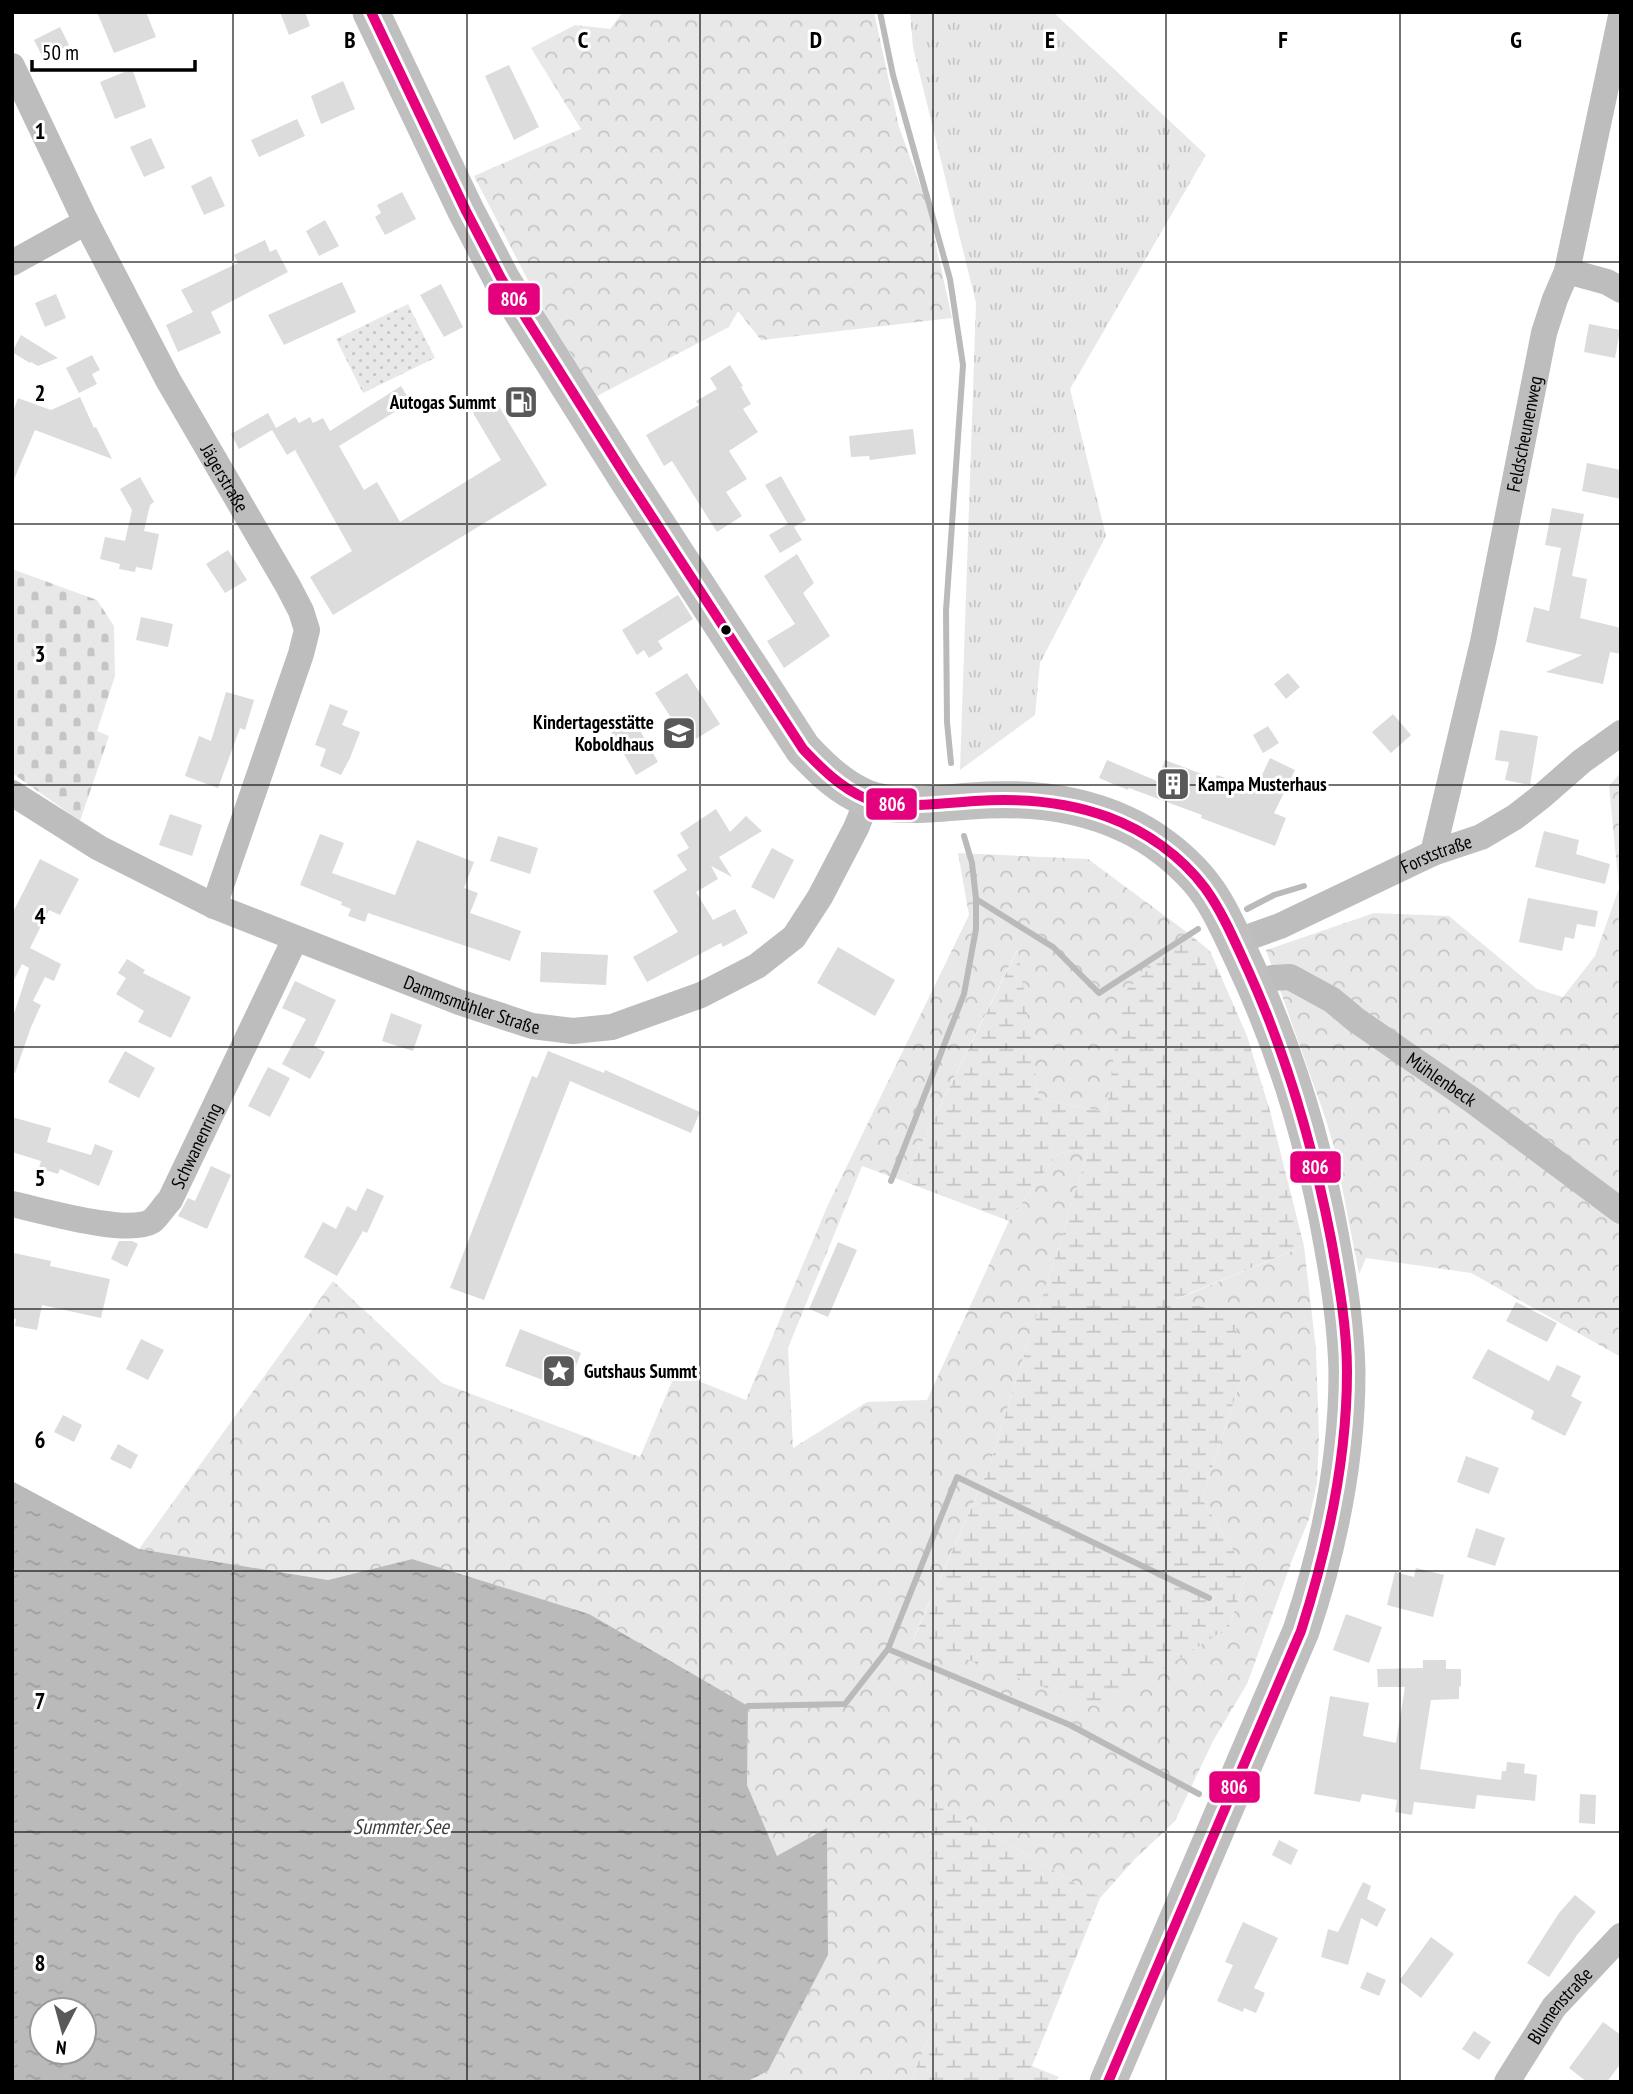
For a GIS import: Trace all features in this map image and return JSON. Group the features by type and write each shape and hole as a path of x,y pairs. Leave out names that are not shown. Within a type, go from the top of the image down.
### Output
{"main road":[{"path":"371,12 502,280 803,749 829,776 868,799 914,804 988,800 1040,801 1082,807 1126,824 1175,856 1199,879 1217,906 1235,942 1283,1055 1314,1155 1339,1281 1347,1374 1338,1483 1316,1581 1291,1654 1108,2082"}],"street":[{"name":"Feldscheunenweg","path":"1433,853 1483,642 1544,333 1567,271 1621,16"},
{"name":"Jägerstraße","path":"12,66 86,222 168,380 288,586 307,630 214,906"},
{"path":"12,262 86,222"},
{"path":"1567,271 1607,282 1621,290"},
{"name":"Forststraße","path":"1235,942 1280,926 1433,853 1481,837 1515,817 1582,761 1621,733"},
{"name":"Dammsmühler Straße","path":"12,793 99,848 214,906 459,1002 532,1026 573,1031 612,1027 701,995 757,966 794,937 820,897 868,799"},
{"name":"Schwanenring","path":"12,1204 104,1224 129,1226 151,1222 170,1200 295,939"},
{"name":"Mühlenbeck","path":"1254,983 1290,977 1332,1000 1621,1211"},
{"name":"Blumenstraße","path":"1507,2082 1554,2007 1621,1936"}],"green space":[{"path":"623,12 874,12 899,127 927,204 952,318 761,340 738,311 729,327 597,396 547,317 474,176 581,129 531,48 575,25 610,29"},
{"path":"910,12 1053,12 1206,155 1070,389 1106,536 1040,663 1035,715 960,770 976,303 913,47"},
{"path":"408,304 435,358 363,393 336,339"},
{"path":"12,569 97,600 114,626 115,676 97,731 109,736 80,821 12,773"},
{"path":"1621,772 1621,1357 1471,1273 1366,1258 1359,1274 1335,1151 1266,950 1374,913 1449,916 1537,989 1563,997 1595,956 1619,888 1609,786"},
{"path":"958,853 1088,859 1188,933 1124,993 1106,1112 1039,1099 1017,950 903,1181 862,1166 788,1348 793,1448 867,1402 927,1400 1009,1221 1058,1153 1089,1149 988,1470 913,1639 1167,1665 1229,1627 1247,1573 1202,1499 1247,1361 1175,1300 1304,1246 1316,1350 1319,1436 1317,1483 1309,1519 1247,1684 1213,1741 1175,1821 1135,1859 1100,1898 930,1798 935,2023 910,2082 746,2082 768,2071 828,1955 827,1829 777,1857 747,1785 747,1705 412,1559 328,1580 139,1549 333,1281 442,1383 640,1457 676,1372 746,1400 827,1207 969,915"},
{"path":"1188,933 1210,951 1247,1036 1270,1111 1304,1246 1176,1299 1232,1316 1247,1361 1202,1499 1247,1573 1229,1627 1102,1708 913,1640 988,1470 1089,1149 1058,1153 1009,1221 903,1181 1018,949 1039,1099 1106,1112 1123,993"},
{"path":"930,1798 1100,1898 1032,2066 1059,2077 1055,2082 910,2082 935,2023"}],"water":[{"name":"Summter See","path":"12,1481 139,1549 328,1580 412,1559 589,1614 748,1706 747,1785 777,1856 827,1828 828,1955 768,2071 746,2082 12,2082"}],"building":[{"path":"97,12 146,12 156,37 114,53"},
{"path":"280,12 305,12 310,26 289,35"},
{"path":"60,27 69,45 43,58 34,40"},
{"path":"509,65 539,127 514,140 485,76"},
{"path":"132,69 146,107 115,119 100,82"},
{"path":"343,81 355,109 321,124 311,96"},
{"path":"297,119 305,136 259,157 251,140"},
{"path":"151,138 165,168 144,177 130,147"},
{"path":"211,176 225,206 204,215 191,186"},
{"path":"402,192 416,219 385,235 375,217 381,213 377,205"},
{"path":"325,220 339,246 319,256 306,231"},
{"path":"265,240 270,252 276,249 288,272 211,312 221,333 178,352 166,325 193,312 181,290 238,263 234,255"},
{"path":"342,282 356,312 284,345 268,315"},
{"path":"441,284 463,327 444,337 420,295"},
{"path":"56,294 66,318 45,327 35,303"},
{"path":"1589,324 1620,330 1615,358 1584,352"},
{"path":"21,335 58,358 38,366 12,352"},
{"path":"92,355 100,370 92,374 97,384 79,393 66,368"},
{"path":"730,365 751,404 743,409 758,432 729,451 747,479 726,492 742,516 717,532 672,461 664,466 646,435 699,405 696,401 717,389 710,378"},
{"path":"401,386 411,402 339,446 364,490 377,482 400,522 501,460 473,413 495,400 547,485 333,615 310,577 352,551 295,450 287,455 272,430 239,449 231,434 268,413 276,428 295,417 299,423 310,417 313,423 323,418 330,431"},
{"path":"80,397 112,459 35,430 12,484 12,414 18,398 51,410"},
{"path":"913,429 916,454 870,460 869,456 851,457 849,436"},
{"path":"1587,463 1621,470 1621,499 1582,491"},
{"path":"781,476 806,520 794,527 802,540 780,553 769,535 788,524 765,485"},
{"path":"140,477 154,502 150,505 144,531 159,534 152,570 136,567 135,572 119,569 120,564 100,559 105,537 125,541 132,510 120,489"},
{"path":"1552,508 1584,514 1572,576 1587,579 1580,618 1621,628 1621,654 1610,652 1603,684 1546,672 1582,655 1526,642 1534,607 1549,611 1561,548 1545,545"},
{"path":"228,550 247,580 225,593 206,564"},
{"path":"797,554 814,583 803,593 830,636 784,668 767,641 795,624 764,576"},
{"path":"678,595 693,619 658,641 663,649 649,658 644,650 637,655 622,630"},
{"path":"141,617 173,624 168,647 136,640"},
{"path":"687,673 720,724 688,744 655,693"},
{"path":"1288,673 1300,687 1286,699 1274,684"},
{"path":"226,692 254,700 245,730 240,728 218,788 185,776 199,736 211,741"},
{"path":"330,704 348,711 342,725 360,732 341,775 320,766 326,749 315,745"},
{"path":"1393,714 1411,735 1391,753 1372,732"},
{"path":"631,715 658,762 636,775 609,728"},
{"path":"1268,726 1279,743 1263,753 1253,735"},
{"path":"1500,730 1538,736 1530,785 1505,780 1509,762 1495,760"},
{"path":"1270,758 1295,770 1274,813 1286,818 1275,846 1201,818 1202,815 1099,778 1107,760 1157,781 1165,760 1215,779 1217,775 1256,788"},
{"path":"716,809 730,832 746,816 762,831 719,857 732,877 711,866 718,879 696,892 713,920 735,909 748,933 723,947 721,943 647,982 633,957 678,932 653,891 687,870 677,855 689,848 680,833"},
{"path":"170,814 202,825 192,856 159,845"},
{"path":"1544,831 1579,840 1576,854 1610,864 1605,884 1535,867"},
{"path":"320,834 344,843 332,873 395,895 417,840 474,862 464,888 478,893 470,913 521,931 510,961 368,913 365,922 348,916 351,909 341,905 342,902 300,885"},
{"path":"498,836 538,848 530,874 490,861"},
{"path":"772,848 794,860 774,899 751,887"},
{"path":"40,859 79,879 60,915 49,910 30,948 61,964 54,981 45,977 33,1001 41,1005 15,1073 12,1072 12,1020 29,968 22,964 12,984 12,914"},
{"path":"1528,898 1598,911 1595,927 1577,924 1574,939 1565,937 1562,951 1519,942"},
{"path":"838,947 895,980 875,1016 817,983"},
{"path":"541,952 608,955 606,985 540,982"},
{"path":"127,959 145,970 143,973 191,997 171,1038 138,1022 144,1011 116,994 126,978 118,973"},
{"path":"295,981 336,1000 314,1046 325,1052 310,1079 282,1064 306,1019 282,1008"},
{"path":"391,1013 422,1025 413,1051 382,1041"},
{"path":"125,1051 155,1068 139,1098 108,1082"},
{"path":"548,1051 604,1073 605,1070 700,1112 691,1133 570,1081 484,1300 450,1288 532,1076 537,1078"},
{"path":"268,1067 290,1078 270,1117 248,1106"},
{"path":"12,1117 51,1128 47,1142 91,1155 95,1144 113,1151 99,1186 60,1169 58,1174 39,1168 41,1161 12,1152"},
{"path":"211,1166 231,1175 207,1229 178,1216 188,1198 195,1201"},
{"path":"367,1188 384,1196 367,1233 363,1231 337,1276 304,1257 323,1222 336,1229 347,1206 356,1211"},
{"path":"119,1241 138,1244 127,1267 111,1259"},
{"path":"838,1242 857,1250 828,1317 809,1309"},
{"path":"14,1253 51,1261 50,1266 110,1279 101,1318 42,1305 37,1330 15,1326 16,1319 12,1318"},
{"path":"1516,1302 1557,1323 1547,1342 1506,1321"},
{"path":"520,1329 581,1353 567,1389 505,1366"},
{"path":"141,1339 164,1350 148,1380 126,1369"},
{"path":"1488,1349 1549,1381 1557,1365 1581,1376 1571,1396 1582,1402 1565,1436 1531,1419 1534,1411 1472,1378"},
{"path":"63,1415 82,1425 74,1442 54,1432"},
{"path":"118,1444 138,1455 131,1469 110,1459"},
{"path":"1466,1456 1499,1468 1489,1494 1457,1482"},
{"path":"1476,1528 1505,1538 1495,1566 1467,1557"},
{"path":"1416,1568 1444,1575 1433,1617 1387,1605 1395,1572 1414,1577"},
{"path":"1346,1614 1382,1627 1369,1663 1333,1650"},
{"path":"1423,1660 1446,1660 1446,1669 1461,1669 1461,1686 1459,1699 1431,1700 1420,1769 1501,1780 1507,1762 1525,1764 1524,1773 1537,1775 1535,1801 1477,1795 1475,1809 1414,1802 1412,1815 1395,1812 1397,1800 1362,1794 1360,1802 1314,1794 1330,1696 1369,1703 1363,1736 1396,1743 1405,1687 1378,1687 1377,1669 1423,1668"},
{"path":"1580,1794 1596,1795 1595,1824 1579,1823"},
{"path":"1279,1840 1298,1850 1291,1865 1272,1855"},
{"path":"1363,1882 1371,1886 1367,1899 1386,1909 1377,1927 1361,1918 1348,1965 1321,1957 1328,1929 1338,1932"},
{"path":"1575,1895 1596,1912 1549,1977 1527,1963 1559,1913"},
{"path":"1243,1922 1278,1938 1254,1988 1265,1993 1256,2013 1244,2008 1243,2012 1217,2001 1233,1965 1225,1962"},
{"path":"1431,1937 1454,1954 1421,1998 1399,1981"},
{"path":"1367,1972 1386,1980 1379,1996 1360,1988"},
{"path":"1603,2022 1621,2035 1621,2063 1607,2082 1587,2082 1569,2068"},
{"path":"1474,2031 1491,2042 1479,2060 1462,2049"}],"waterway":[{"path":"880,12 893,75 950,279 963,365 946,611 947,722 951,763"},
{"path":"891,1181 964,994 976,929 972,863 964,836"},
{"path":"1247,909 1274,895 1304,886"},
{"path":"976,899 1053,947 1099,993 1198,929"},
{"path":"888,1649 957,1477 1209,1598"},
{"path":"748,1706 845,1704 888,1649 1070,1725 1199,1794"}],"transit line":[{"name":"806","path":"371,12 502,280 803,749 840,783 856,794 878,802 906,805 992,800 1042,802 1075,807 1108,817 1149,837 1174,855 1196,876 1223,918 1262,1002 1287,1068 1316,1170 1340,1289 1347,1372 1340,1471 1320,1568 1301,1631 1108,2082"}],"place":[{"name":"Autogas Summt","path":"521,402"},
{"name":"Kindertagesstätte Koboldhaus","path":"679,733"},
{"name":"Kampa Musterhaus","path":"1173,784"},
{"name":"Gutshaus Summt","path":"559,1371"}]}
